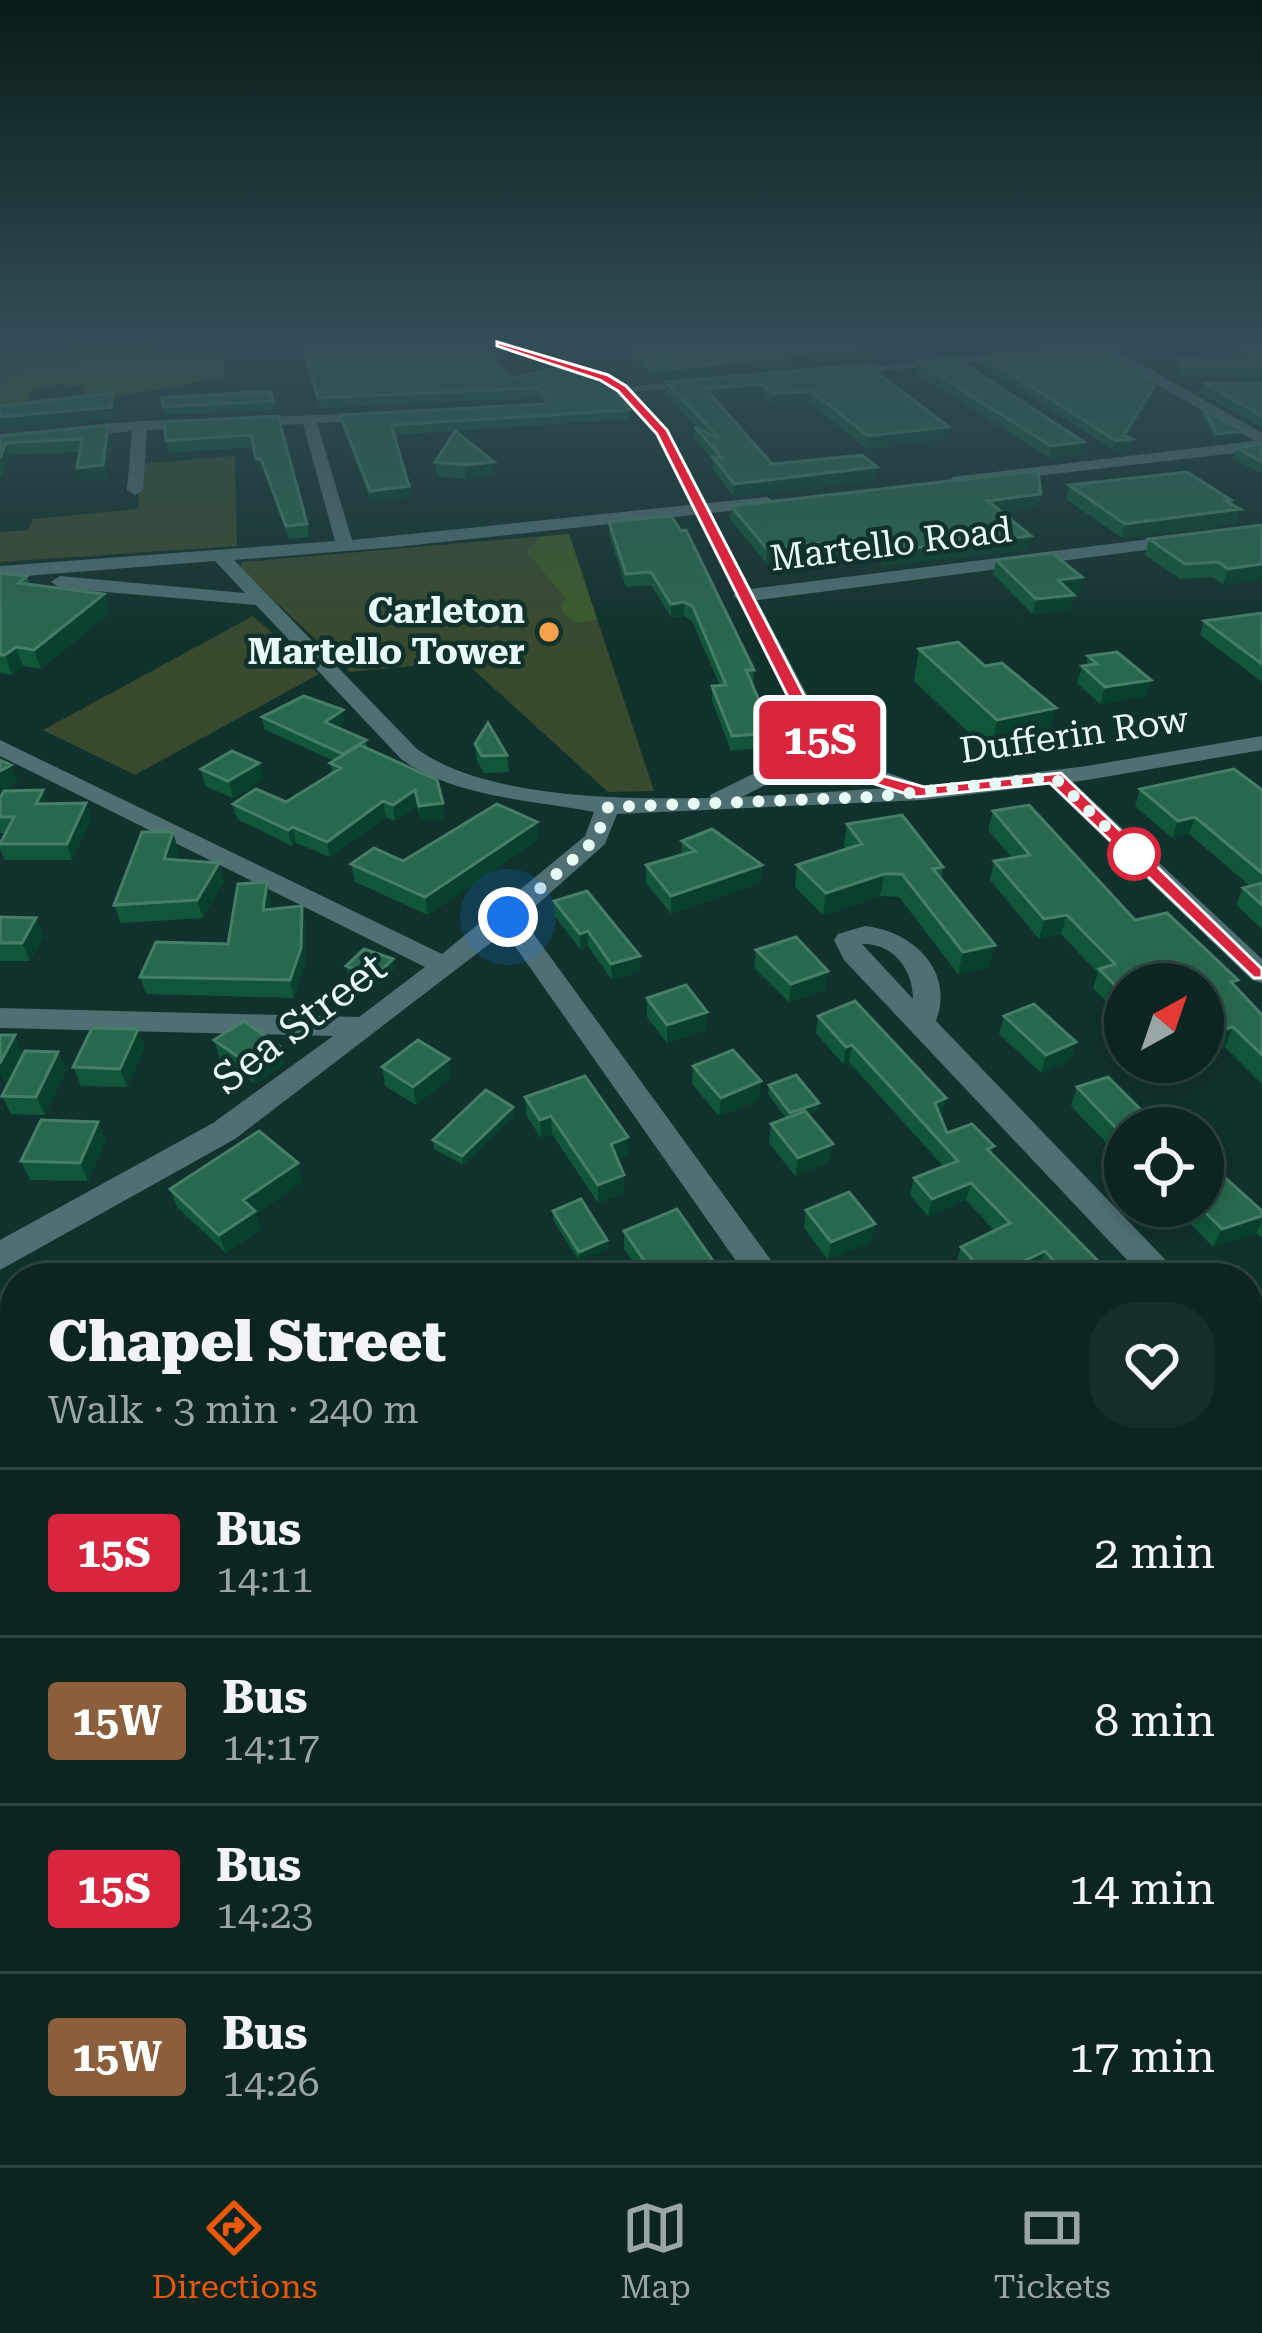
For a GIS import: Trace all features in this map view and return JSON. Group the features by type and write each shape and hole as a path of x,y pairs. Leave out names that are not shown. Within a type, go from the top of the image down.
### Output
{"street":[{"path":"135,490 138,445"},
{"path":"316,445 345,546"},
{"path":"669,445 704,509 742,596 825,747 855,769 923,793"},
{"path":"931,483 1240,445"},
{"path":"1094,450 1113,463"},
{"path":"0,575 345,546 795,499"},
{"name":"Martello Road","path":"742,596 1262,530"},
{"name":"Dufferin Row","path":"219,555 409,754 427,767 474,784 608,807 923,793 1262,743"},
{"path":"0,575 263,600"},
{"path":"0,747 445,966"},
{"path":"718,800 825,747"},
{"path":"1054,777 1262,974"},
{"name":"Sea Street","path":"0,1256 224,1131 365,1027 508,917 596,839 608,807"},
{"path":"508,917 756,1263"},
{"path":"0,1018 365,1027"},
{"path":"921,1023 1152,1263"}],"green space":[{"path":"235,456 237,546 0,562 0,532 28,530 33,519 138,509 140,464"},
{"path":"569,534 654,791 608,792 464,661 350,672 241,569 241,562"},
{"path":"569,534 597,619 579,623 564,615 561,604 566,599 527,552 541,537"},
{"path":"253,616 319,674 135,775 43,730"}],"building":[{"path":"81,445 105,445 103,465 77,468"},
{"path":"253,445 286,445 307,524 286,526 261,459 256,459"},
{"path":"352,445 397,445 409,486 370,491"},
{"path":"446,445 473,445 494,462 464,465 435,462"},
{"path":"711,445 755,445 772,464 862,455 877,467 734,484 713,457 721,457"},
{"path":"1262,445 1262,462 1237,448"},
{"path":"1038,471 1041,494 988,501 1031,536 885,551 871,537 767,549 731,506"},
{"path":"1187,472 1240,509 1125,524 1069,485"},
{"path":"671,516 681,531 686,530 754,670 746,670 773,733 732,736 712,686 726,685 693,607 684,602 671,604 651,572 626,574 609,522"},
{"path":"1262,525 1262,564 1228,569 1218,562 1185,564 1149,539"},
{"path":"1052,553 1082,577 1058,580 1074,595 1036,599 996,560"},
{"path":"0,573 27,576 19,583 104,594 34,650 16,647 0,655"},
{"path":"1262,613 1262,664 1204,621"},
{"path":"958,642 985,666 1002,663 1056,708 997,720 919,649"},
{"path":"1117,652 1151,680 1105,687 1082,666 1097,664 1088,656"},
{"path":"304,696 343,710 325,722 366,740 343,754 262,717"},
{"path":"488,723 507,755 482,756 475,744"},
{"path":"360,745 437,780 443,803 419,806 415,790 393,805 383,801 327,842 233,804 256,789 286,802 341,768 330,763"},
{"path":"232,751 259,763 228,781 201,769"},
{"path":"1234,769 1262,790 1262,873 1195,817 1178,821 1140,789"},
{"path":"43,790 36,804 86,803 67,844 0,844 14,817 0,817 4,791"},
{"path":"497,804 537,822 425,897 351,864 374,848 403,861"},
{"path":"1029,805 1135,920 1167,913 1220,963 1114,963 1067,915 1044,919 994,861 1030,855 993,811"},
{"path":"902,815 943,867 933,869 995,945 963,952 902,874 884,874 826,893 797,865 862,844 847,824"},
{"path":"712,829 762,865 671,896 646,865 695,851 682,841"},
{"path":"142,832 173,832 164,859 219,863 197,900 114,905"},
{"path":"267,882 263,910 302,906 301,948 290,980 140,977 156,942 228,944 238,884"},
{"path":"1262,883 1262,905 1243,888"},
{"path":"587,891 640,956 611,964 588,931 580,934 554,901"},
{"path":"0,917 36,918 22,943 0,943"},
{"path":"796,937 828,971 791,984 756,950"},
{"path":"364,949 393,959 375,977 346,966"},
{"path":"1224,967 1238,980 1231,982 1262,1015 1262,1055 1233,1027 1224,1029"},
{"path":"686,985 707,1012 667,1025 647,998"},
{"path":"855,1001 946,1098 935,1103 947,1133 972,1124 994,1146 987,1149 1100,1263 1056,1263 1045,1251 1020,1263 975,1263 961,1247 1010,1223 971,1183 932,1199 914,1178 958,1161 852,1045 846,1047 818,1016"},
{"path":"1034,1004 1076,1042 1046,1055 1004,1016"},
{"path":"244,1021 279,1046 250,1065 214,1040"},
{"path":"92,1028 138,1029 120,1069 73,1067"},
{"path":"0,1035 15,1035 0,1063"},
{"path":"418,1040 449,1059 413,1087 382,1067"},
{"path":"733,1050 761,1081 721,1098 693,1066"},
{"path":"25,1051 58,1052 36,1097 2,1096"},
{"path":"796,1075 819,1103 790,1113 769,1085"},
{"path":"585,1076 628,1137 611,1144 624,1175 598,1185 551,1116 540,1120 525,1097"},
{"path":"1104,1078 1138,1107 1104,1107 1104,1115 1077,1087"},
{"path":"486,1090 513,1107 462,1156 433,1140"},
{"path":"805,1111 833,1144 798,1158 771,1124"},
{"path":"41,1120 98,1122 80,1163 21,1161"},
{"path":"259,1131 298,1163 243,1200 255,1211 219,1235 170,1189"},
{"path":"1224,1177 1262,1216 1222,1229 1220,1227 1224,1227"},
{"path":"849,1192 875,1224 831,1242 806,1210"},
{"path":"581,1199 607,1240 579,1252 553,1211"},
{"path":"677,1209 715,1263 646,1263 624,1231"}],"bus line":[{"name":"15S","path":"669,445 802,709 838,759 878,779 923,793 1054,777 1262,974"}],"place":[{"name":"Carleton Martello Tower","path":"549,632"}],"route":[{"path":"508,917 596,839 608,807 873,797 1054,777 1134,854"}]}
